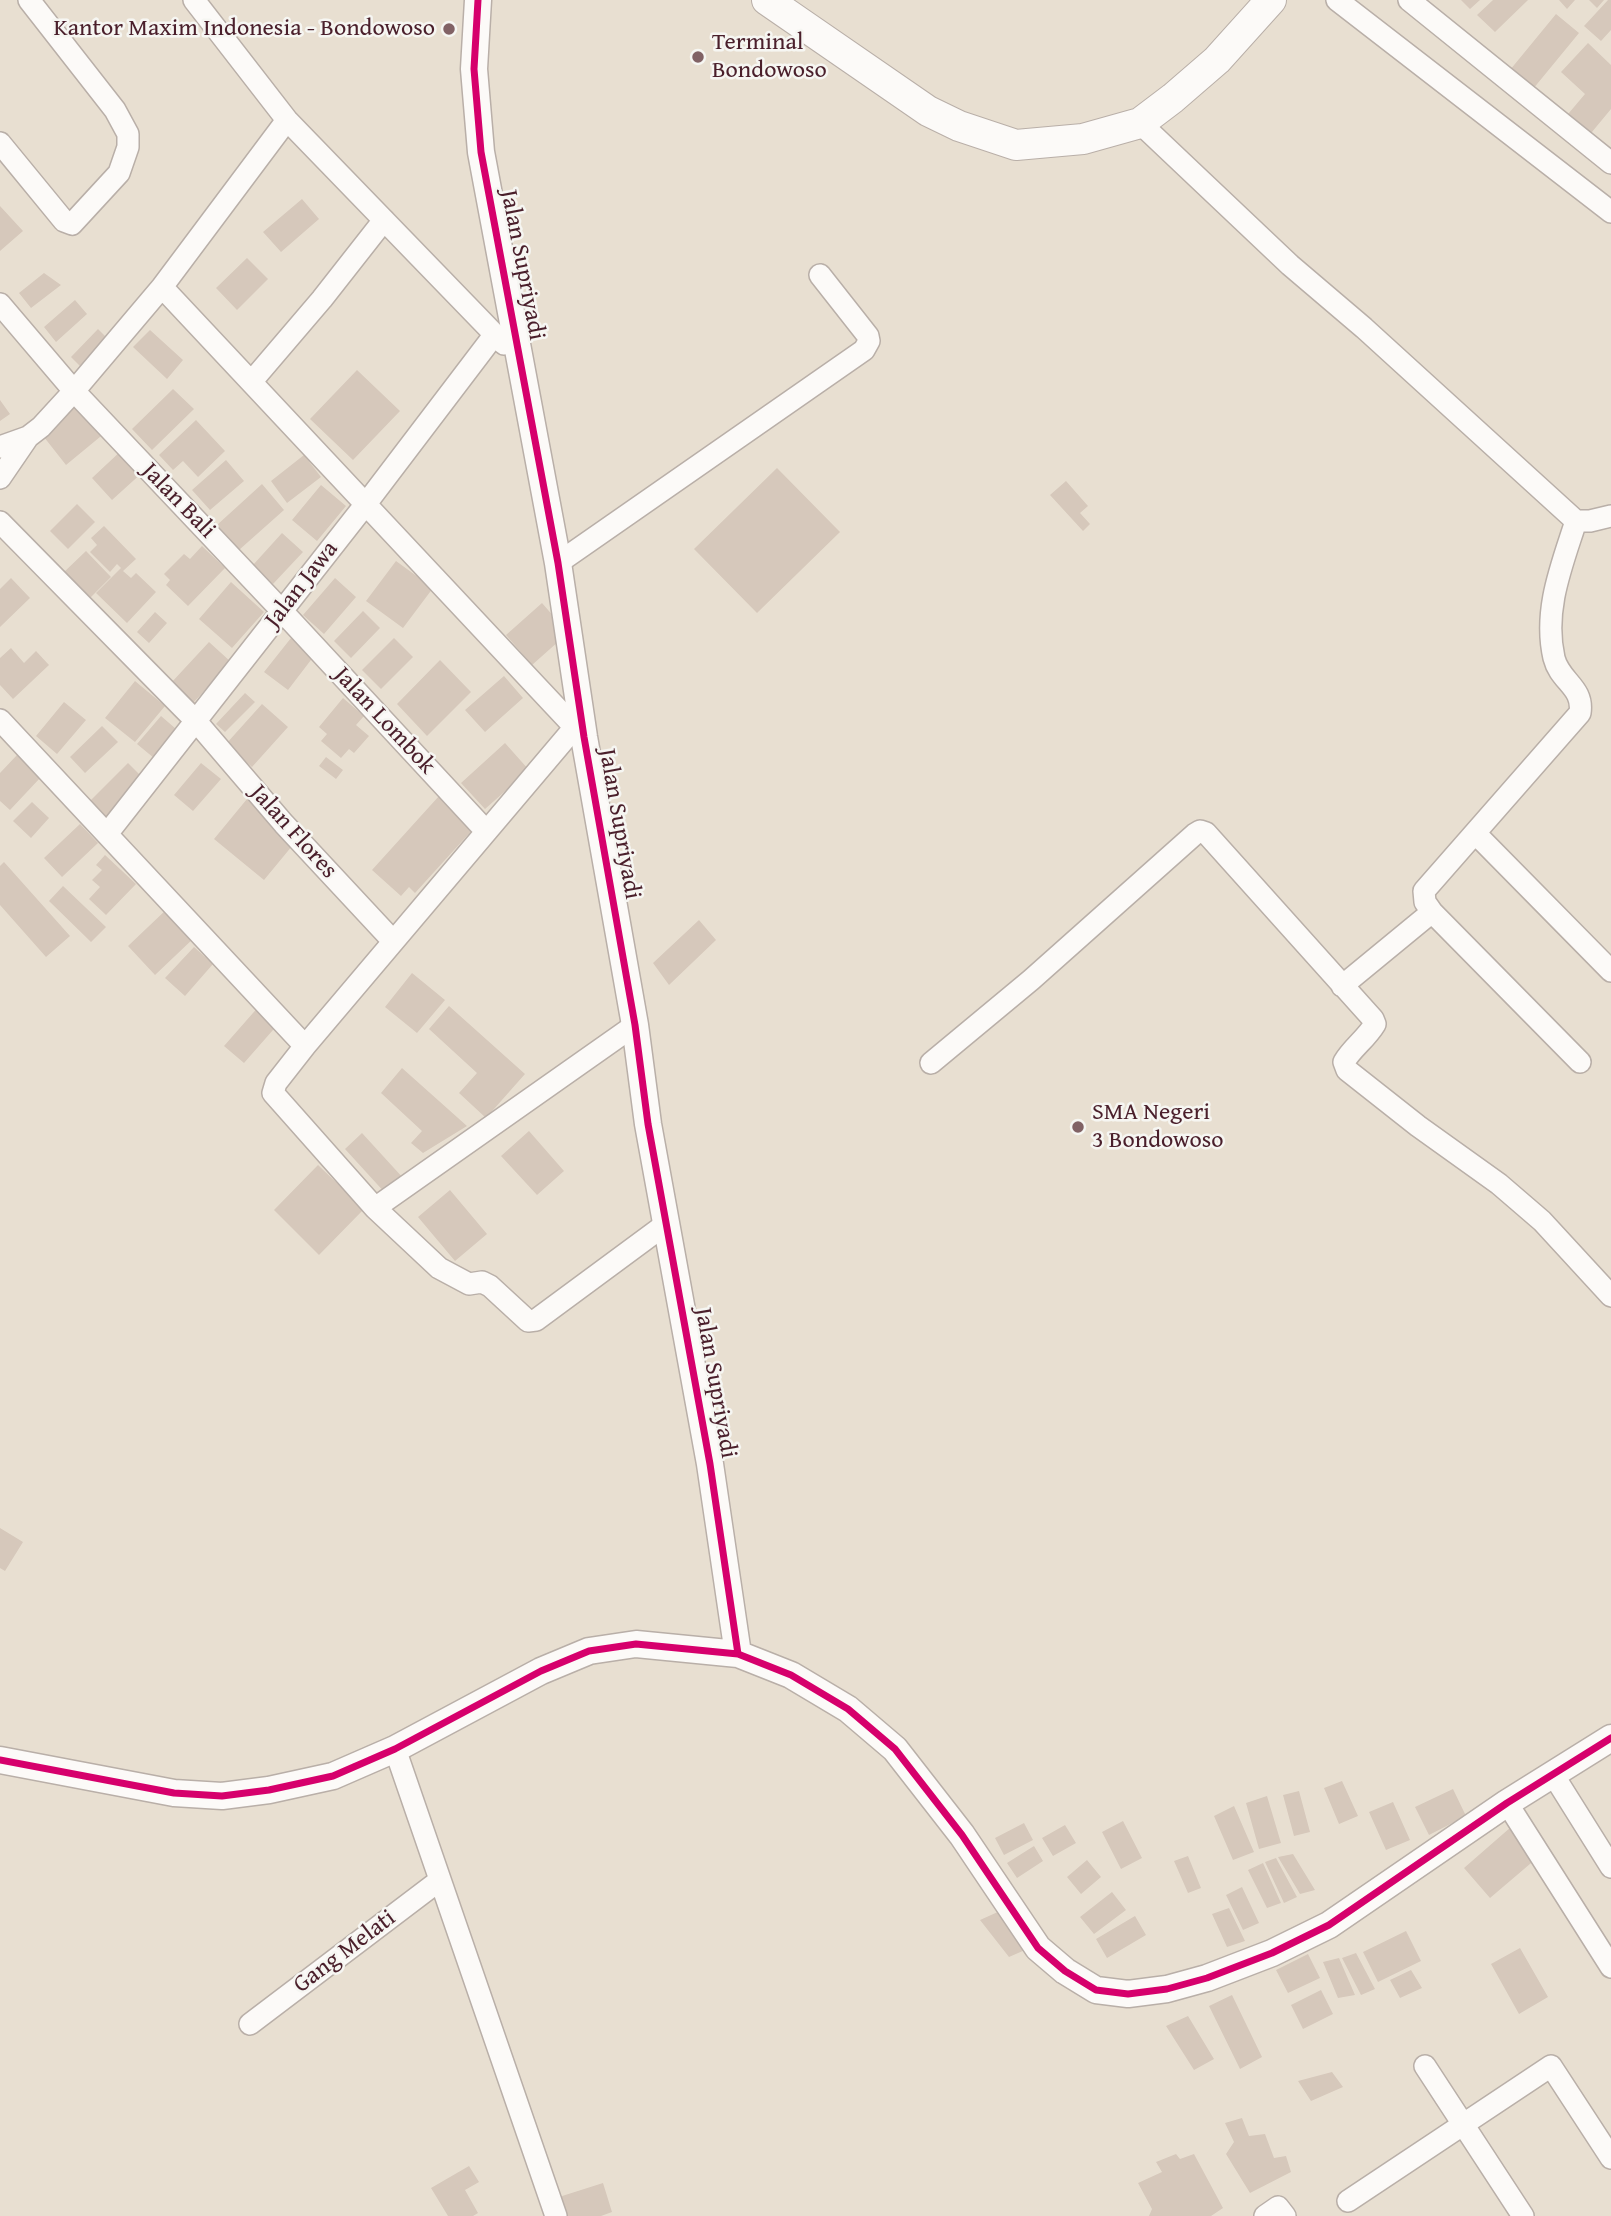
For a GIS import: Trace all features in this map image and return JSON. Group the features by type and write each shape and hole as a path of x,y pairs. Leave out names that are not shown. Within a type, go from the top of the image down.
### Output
{"main road":[{"path":"768,0 928,111 959,126 1016,145 1083,139 1140,123 1217,60 1271,0"}],"street":[{"path":"0,144 64,221 72,224 118,173 128,147 128,134 115,110 29,0"},
{"path":"194,0 287,120 520,360"},
{"name":"Jalan Supriyadi","path":"478,0 474,69 481,152 558,563 579,732 635,1025 648,1124 710,1464 738,1654"},
{"path":"1337,0 1611,212"},
{"path":"1409,0 1611,163"},
{"path":"0,447 28,437 41,427 74,391 162,287 287,120"},
{"path":"1140,123 1290,265 1364,328 1576,521 1590,522 1611,516"},
{"path":"252,381 322,299 384,220"},
{"path":"558,563 864,350 869,341 868,336 820,275"},
{"path":"162,287 579,732 486,831 305,1046 276,1083 273,1093 375,1208 439,1268 469,1284 486,1283 531,1322 666,1224"},
{"name":"Jalan Bali","path":"0,304 74,391 282,611"},
{"name":"Jalan Jawa","path":"107,834 365,505 495,334"},
{"path":"0,478 28,437"},
{"path":"1576,521 1555,586 1551,626 1554,657 1560,672 1577,691 1582,702 1580,713 1424,891 1425,902 1432,912 1580,1062"},
{"name":"Jalan Flores","path":"0,522 195,720 284,824 393,941"},
{"name":"Jalan Lombok","path":"282,611 486,831"},
{"path":"0,720 305,1046"},
{"path":"931,1063 1200,831 1206,833 1375,1024 1370,1034 1348,1055 1344,1062 1347,1070 1418,1126 1499,1184 1542,1221 1611,1296"},
{"path":"1476,834 1611,971"},
{"path":"1342,986 1432,912"},
{"path":"375,1208 635,1025"},
{"path":"0,1760 174,1793 222,1796 270,1790 333,1776 395,1749 530,1677 589,1651 636,1644 738,1654 791,1675 848,1709 895,1749 962,1835 1038,1948 1065,1971 1096,1990 1128,1994 1167,1989 1207,1978 1272,1953 1329,1924 1507,1803 1611,1738"},
{"path":"395,1749 556,2216"},
{"path":"1553,1776 1611,1867"},
{"path":"1507,1803 1611,1967"},
{"name":"Gang Melati","path":"250,2024 440,1880"},
{"path":"1425,2066 1523,2216"},
{"path":"1348,2201 1551,2066 1611,2158"},
{"path":"1265,2216 1278,2207 1285,2216"}],"building":[{"path":"1461,0 1480,0 1470,9"},
{"path":"1493,0 1528,0 1495,32 1477,15"},
{"path":"1559,0 1575,0 1567,9"},
{"path":"1589,0 1604,0 1597,8"},
{"path":"1611,0 1611,30 1601,41 1584,26"},
{"path":"1556,14 1579,33 1533,89 1510,70"},
{"path":"1588,43 1611,65 1611,109 1587,138 1563,120 1585,94 1561,72"},
{"path":"302,199 319,219 281,252 263,232"},
{"path":"0,206 23,231 0,251"},
{"path":"247,258 268,279 237,310 216,288"},
{"path":"44,273 61,285 31,308 19,293"},
{"path":"75,300 87,314 56,342 44,327"},
{"path":"98,329 111,342 83,369 71,357"},
{"path":"150,330 183,360 167,379 133,347"},
{"path":"357,370 400,411 353,460 310,419"},
{"path":"173,389 194,409 152,450 132,429"},
{"path":"80,399 106,432 66,465 40,432"},
{"path":"0,400 10,414 0,421"},
{"path":"196,420 225,451 198,477 183,461 173,470 159,455"},
{"path":"123,449 144,471 112,500 92,478"},
{"path":"304,455 321,477 287,503 271,481"},
{"path":"226,460 244,481 210,510 192,490"},
{"path":"777,468 840,532 757,613 694,549"},
{"path":"1066,481 1088,506 1080,513 1090,524 1083,531 1050,495"},
{"path":"262,484 284,510 239,550 217,525"},
{"path":"321,485 346,506 317,541 292,520"},
{"path":"77,504 95,522 68,549 50,531"},
{"path":"104,526 136,559 123,571 131,578 136,573 156,592 127,623 96,593 121,568 117,564 110,572 90,552 97,545 91,538"},
{"path":"282,533 303,552 273,584 253,565"},
{"path":"202,546 225,568 188,606 166,585 170,580 164,574 184,554 190,559"},
{"path":"86,551 111,577 89,599 63,573"},
{"path":"396,561 433,588 403,628 366,601"},
{"path":"11,578 30,598 0,627 0,589"},
{"path":"335,578 356,597 324,634 303,615"},
{"path":"231,582 264,612 232,648 199,619"},
{"path":"542,603 568,633 532,665 506,635"},
{"path":"363,611 380,628 351,658 334,641"},
{"path":"155,612 167,623 149,643 137,632"},
{"path":"291,638 314,656 288,690 264,672"},
{"path":"394,638 413,657 381,689 362,670"},
{"path":"209,642 231,662 193,703 171,683"},
{"path":"11,648 24,663 36,651 49,665 13,699 0,685 0,658"},
{"path":"440,660 471,692 427,736 397,704"},
{"path":"504,676 523,698 485,732 465,710"},
{"path":"135,681 165,706 135,742 105,718"},
{"path":"245,693 255,702 225,732 216,724"},
{"path":"343,698 364,716 356,725 369,736 354,753 349,749 341,758 321,741 327,734 319,727"},
{"path":"64,702 86,720 57,754 36,736"},
{"path":"262,704 288,727 252,767 226,744"},
{"path":"161,716 183,735 160,763 137,744"},
{"path":"102,726 118,742 85,773 70,757"},
{"path":"505,743 529,770 485,809 461,783"},
{"path":"17,755 41,777 10,810 0,801 0,773"},
{"path":"326,757 343,770 336,779 319,766"},
{"path":"128,763 147,782 109,820 90,801"},
{"path":"201,763 221,779 193,811 174,795"},
{"path":"439,796 474,828 415,893 409,887 401,896 372,870"},
{"path":"247,799 297,840 264,880 214,839"},
{"path":"32,802 49,818 31,838 13,821"},
{"path":"80,824 98,843 62,877 44,858"},
{"path":"105,855 136,884 106,915 89,899 100,887 92,880 102,870 96,865"},
{"path":"4,862 70,936 46,957 0,905 0,866"},
{"path":"63,886 106,927 91,942 49,901"},
{"path":"168,908 195,937 155,975 128,946"},
{"path":"699,920 716,940 669,985 653,963"},
{"path":"194,947 213,964 185,996 165,978"},
{"path":"412,973 445,1000 417,1033 385,1007"},
{"path":"260,1005 280,1022 244,1063 224,1046"},
{"path":"449,1006 525,1074 486,1118 459,1093 477,1073 429,1029"},
{"path":"402,1068 467,1126 423,1153 411,1143 422,1131 381,1093"},
{"path":"529,1131 564,1171 537,1195 501,1156"},
{"path":"362,1133 404,1179 387,1195 345,1149"},
{"path":"318,1165 364,1209 319,1255 274,1210"},
{"path":"450,1190 487,1234 455,1261 418,1217"},
{"path":"0,1528 23,1542 5,1571 0,1568"},
{"path":"1342,1781 1358,1816 1339,1824 1324,1788"},
{"path":"1453,1789 1466,1816 1429,1835 1415,1807"},
{"path":"1299,1791 1310,1832 1294,1836 1283,1795"},
{"path":"1267,1796 1281,1843 1259,1849 1246,1803"},
{"path":"1393,1802 1410,1840 1386,1850 1369,1812"},
{"path":"1234,1806 1254,1852 1233,1860 1214,1816"},
{"path":"1123,1821 1142,1858 1121,1869 1102,1832"},
{"path":"1024,1823 1033,1840 1004,1855 995,1838"},
{"path":"1065,1825 1076,1843 1053,1856 1042,1838"},
{"path":"1511,1827 1537,1858 1490,1898 1464,1868"},
{"path":"1034,1846 1043,1861 1017,1878 1007,1863"},
{"path":"1293,1854 1315,1890 1300,1894 1278,1857"},
{"path":"1188,1856 1201,1888 1188,1893 1174,1861"},
{"path":"1276,1858 1297,1897 1284,1903 1265,1862"},
{"path":"1087,1860 1101,1877 1081,1894 1067,1877"},
{"path":"1263,1863 1281,1903 1267,1908 1248,1870"},
{"path":"1242,1887 1259,1923 1243,1930 1226,1895"},
{"path":"1112,1892 1126,1910 1094,1934 1080,1917"},
{"path":"1229,1908 1245,1941 1227,1947 1212,1914"},
{"path":"1000,1911 1025,1950 1009,1957 980,1920"},
{"path":"1135,1916 1146,1935 1107,1958 1096,1939"},
{"path":"1406,1931 1421,1961 1378,1982 1363,1952"},
{"path":"1520,1948 1548,1997 1519,2014 1491,1964"},
{"path":"1356,1953 1375,1989 1361,1995 1342,1958"},
{"path":"1308,1954 1320,1978 1288,1993 1276,1970"},
{"path":"1339,1958 1355,1995 1338,1998 1323,1962"},
{"path":"1411,1970 1422,1988 1400,1998 1390,1980"},
{"path":"1321,1990 1333,2014 1303,2029 1291,2005"},
{"path":"1232,1995 1262,2057 1240,2069 1209,2006"},
{"path":"1188,2016 1214,2059 1194,2070 1166,2026"},
{"path":"1332,2072 1343,2087 1311,2101 1298,2081"},
{"path":"1242,2118 1249,2136 1265,2134 1274,2158 1286,2156 1291,2172 1250,2193 1226,2154 1234,2142 1225,2123"},
{"path":"1176,2154 1180,2159 1194,2154 1223,2208 1211,2216 1149,2216 1152,2209 1138,2183 1162,2172 1156,2162"},
{"path":"469,2166 479,2182 465,2190 478,2213 473,2216 448,2216 431,2188"},
{"path":"603,2183 612,2212 601,2216 556,2216 559,2197"}],"cycle path":[{"path":"478,0 474,69 481,152 558,563 584,737 635,1025 648,1124 710,1464 738,1654"},
{"path":"0,1760 174,1793 222,1796 269,1790 333,1776 395,1749 541,1671 589,1651 636,1644 738,1654 791,1675 848,1709 895,1749 962,1835 1038,1948 1065,1971 1096,1990 1128,1994 1167,1989 1207,1978 1272,1953 1329,1925 1507,1803 1611,1738"}],"place":[{"name":"Kantor Maxim Indonesia - Bondowoso","path":"449,29"},
{"name":"Terminal Bondowoso","path":"698,57"},
{"name":"SMA Negeri 3 Bondowoso","path":"1078,1127"}]}
